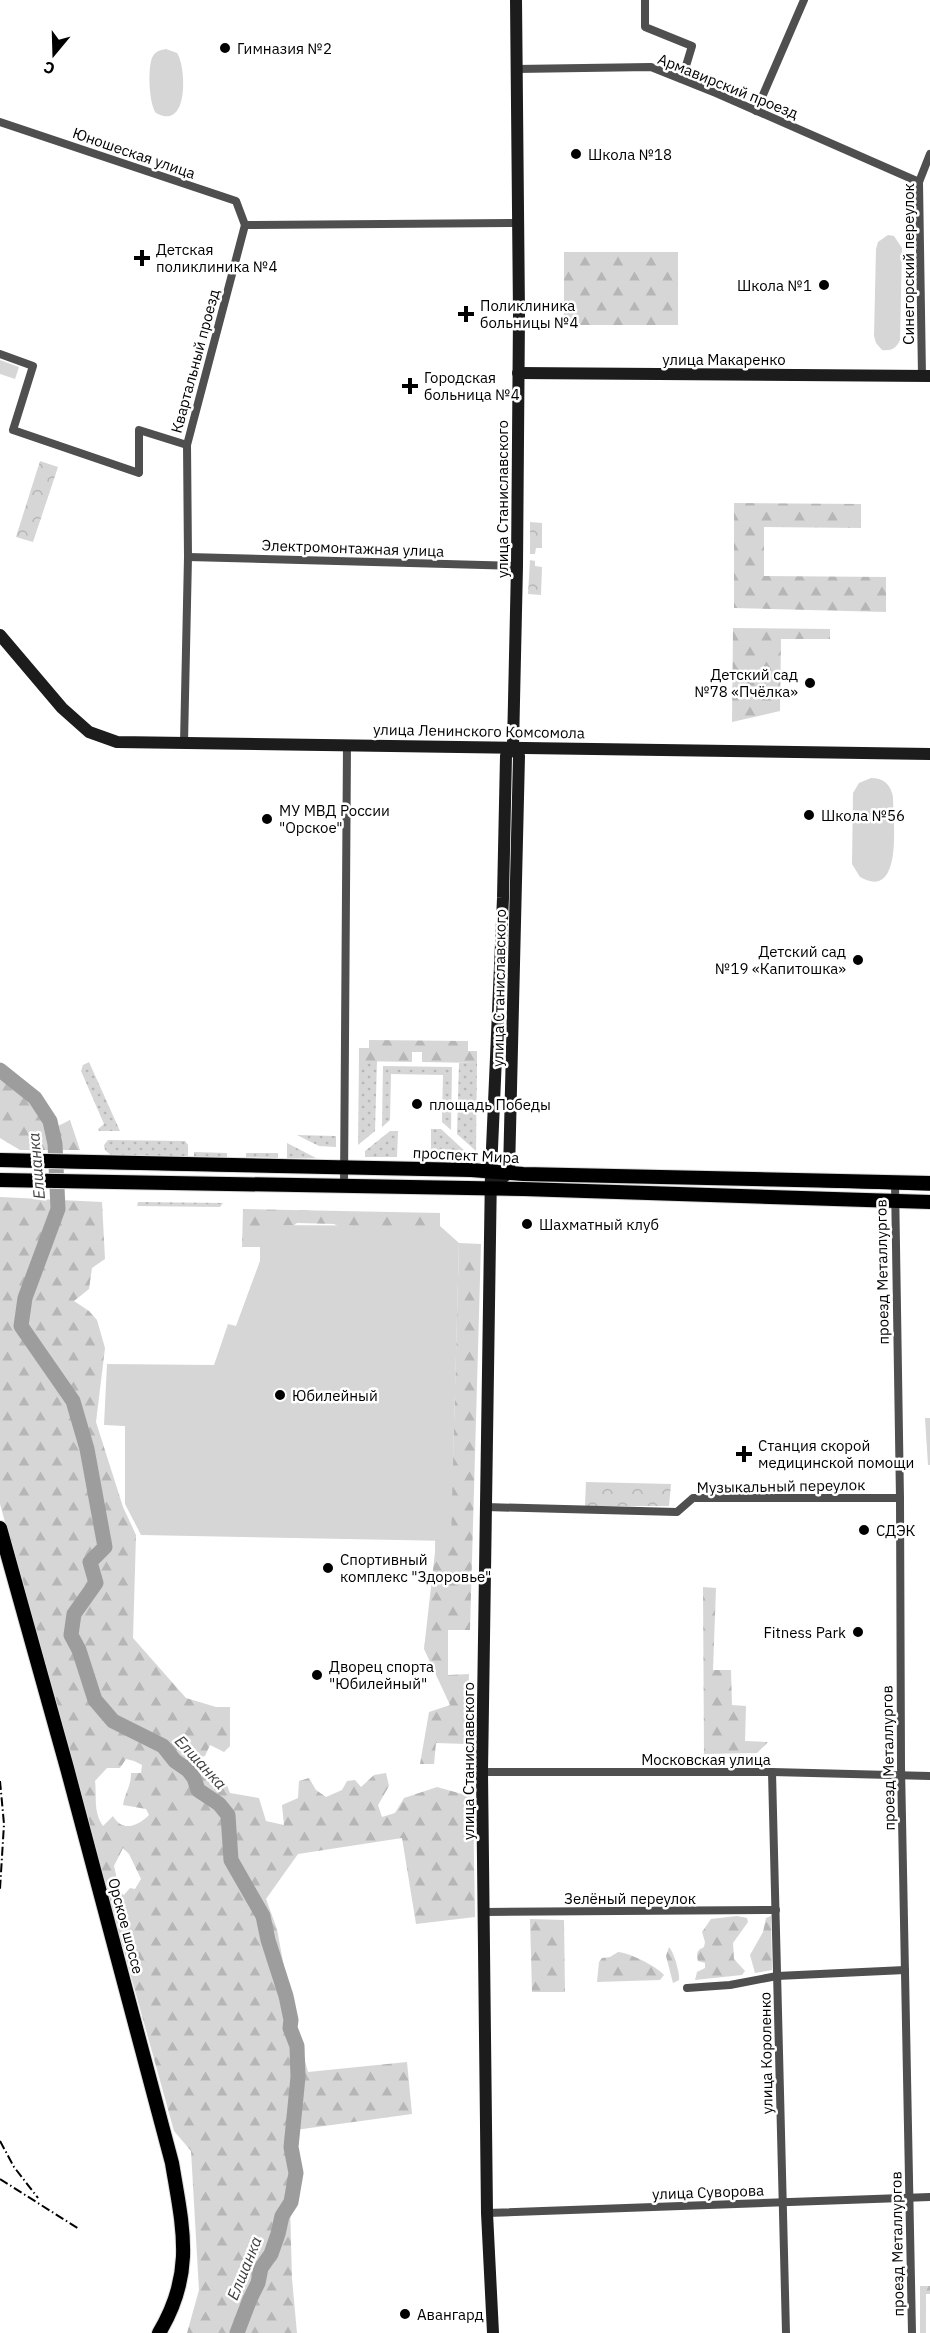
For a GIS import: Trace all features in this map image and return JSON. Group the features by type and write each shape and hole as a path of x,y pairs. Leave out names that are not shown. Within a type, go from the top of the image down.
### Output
{"main road":[{"name":"улица Станиславского","path":"509,1172 519,756 513,746 518,373 516,0"},
{"name":"улица Макаренко","path":"518,373 926,376"},
{"name":"улица Ленинского Комсомола","path":"0,635 62,708 89,732 117,742 513,746 930,754"},
{"name":"улица Станиславского","path":"493,2333 487,2213 482,1772 490,1189 503,898 506,756 513,746"},
{"name":"проспект Мира","path":"0,1160 930,1183"},
{"path":"490,1189 509,1172"},
{"name":"проспект Мира","path":"0,1180 490,1189 930,1202"},
{"name":"Орское шоссе","path":"0,1528 172,2163 180,2209 183,2264 178,2296 159,2333"}],"street":[{"path":"645,0 645,27 692,46 682,79"},
{"path":"756,111 804,0"},
{"name":"Армавирский проезд","path":"516,69 651,67 919,182"},
{"name":"Юношеская улица","path":"0,122 236,201 245,225"},
{"name":"Синегорский переулок","path":"926,376 919,182 930,154"},
{"path":"245,225 518,223"},
{"name":"Квартальный проезд","path":"184,743 188,557 187,445 245,225"},
{"path":"0,354 33,366 13,430 139,473 139,430 187,445"},
{"name":"Электромонтажная улица","path":"188,557 517,566"},
{"path":"344,1186 347,745"},
{"path":"617,1194 618,1176"},
{"path":"647,1194 648,1176"},
{"path":"734,1197 735,1178"},
{"path":"867,1182 867,1201"},
{"name":"проезд Металлургов","path":"895,1183 900,1498 901,1775 912,2333"},
{"name":"Музыкальный переулок","path":"486,1507 677,1512 693,1498 900,1498"},
{"name":"Московская улица","path":"482,1772 772,1772 930,1776"},
{"name":"улица Короленко","path":"772,1772 786,2333"},
{"name":"Зелёный переулок","path":"484,1912 776,1910"},
{"path":"687,1988 777,1976 905,1970"},
{"name":"улица Суворова","path":"487,2213 930,2197"}],"green space":[{"path":"166,49 177,53 183,82 180,106 175,113 167,116 156,113 154,109 149,76 153,56"},
{"path":"888,235 894,236 902,248 900,340 891,350 882,350 874,336 876,249 878,242"},
{"path":"564,252 678,252 678,325 564,325"},
{"path":"0,360 19,367 15,379 0,374"},
{"path":"40,461 58,467 33,542 16,537"},
{"path":"734,503 861,504 861,528 764,527 764,576 886,577 886,612 734,608"},
{"path":"530,522 542,523 542,548 536,548 535,554 530,554"},
{"path":"530,560 535,561 535,566 542,567 541,595 528,594"},
{"path":"733,628 830,629 830,639 781,639 780,711 732,722"},
{"path":"871,778 883,781 891,789 894,822 893,855 890,868 884,878 874,882 860,877 852,864 853,793 859,783"},
{"path":"369,1040 468,1041 468,1051 477,1051 477,1063 422,1062 422,1052 412,1052 412,1062 359,1061 359,1048 369,1048"},
{"path":"359,1061 377,1061 375,1131 358,1145"},
{"path":"89,1062 120,1131 99,1131 98,1129 104,1124 81,1071 83,1065"},
{"path":"459,1063 477,1063 476,1151 457,1134"},
{"path":"383,1066 452,1067 451,1130 442,1122 443,1075 391,1074 390,1120 382,1127"},
{"path":"0,1076 22,1090 56,1127 70,1120 80,1150 20,1150 0,1138"},
{"path":"431,1129 441,1129 467,1153 467,1158 431,1158"},
{"path":"390,1131 398,1131 397,1157 365,1157 365,1151"},
{"path":"297,1135 336,1136 336,1147 319,1146"},
{"path":"108,1140 185,1141 188,1145 188,1157 112,1156 105,1150 104,1145"},
{"path":"287,1143 316,1158 287,1158"},
{"path":"194,1152 227,1153 227,1157 194,1157"},
{"path":"246,1153 278,1153 278,1158 246,1157"},
{"path":"0,1197 102,1202 105,1259 92,1268 89,1289 74,1301 89,1311 97,1320 105,1348 96,1422 123,1507 136,1535 133,1638 186,1698 216,1707 230,1707 230,1746 224,1752 210,1745 205,1756 194,1759 201,1775 213,1785 226,1783 230,1793 259,1798 266,1821 284,1825 282,1805 298,1798 299,1781 309,1778 316,1790 326,1797 342,1790 347,1781 355,1780 361,1787 374,1775 386,1773 389,1786 378,1805 382,1817 395,1813 404,1798 437,1787 473,1797 475,1917 416,1924 402,1838 298,1854 266,1899 277,1929 293,2016 308,2072 407,2062 412,2114 288,2131 292,2279 297,2333 187,2333 199,2290 191,2151 174,2131 0,1504","holes":["126,1759 142,1765 141,1773 131,1773 123,1805 146,1809 149,1815 130,1826 121,1824 113,1816 103,1826 97,1810 95,1781 107,1768 120,1768","123,1848 129,1854 141,1879 135,1889 130,1888 124,1895 120,1892 114,1866"]},
{"path":"138,1202 223,1203 220,1207 137,1206"},
{"path":"243,1209 440,1213 440,1226 423,1241 371,1242 334,1224 297,1223 264,1247 242,1247"},
{"name":"Юбилейный","path":"260,1225 440,1226 459,1243 451,1541 141,1535 125,1504 125,1426 104,1425 107,1364 214,1365 228,1324 236,1326 260,1261"},
{"path":"459,1243 481,1244 470,1630 448,1630 448,1675 469,1674 467,1744 436,1743 434,1764 420,1764 429,1712 450,1705 424,1649 435,1552 436,1461 453,1460"},
{"path":"925,1418 930,1418 930,1465 928,1465"},
{"path":"586,1482 671,1484 669,1506 585,1506"},
{"path":"703,1587 716,1588 713,1670 731,1670 732,1705 746,1706 745,1741 768,1742 757,1753 704,1754"},
{"path":"737,1916 747,1918 748,1922 733,1943 734,1959 745,1971 742,1975 695,1980 697,1972 705,1968 705,1963 698,1961 697,1956 698,1951 704,1947 702,1932 711,1919"},
{"path":"771,1916 772,1970 755,1973 750,1955 763,1932 766,1918"},
{"path":"530,1919 564,1920 565,1992 532,1992"},
{"path":"669,1947 675,1958 679,1977 679,1980 673,1983 666,1956"},
{"path":"618,1952 642,1960 664,1975 660,1980 597,1982 599,1962 602,1958 610,1957"},
{"path":"920,2286 930,2286 930,2294 926,2294 926,2333 920,2333"}],"waterway":[{"name":"Елшанка","path":"0,1070 35,1098 50,1121 55,1144 58,1209 25,1298 21,1326 73,1401 87,1449 105,1547 90,1562 96,1583 74,1614 71,1635 79,1650 95,1700 113,1721 163,1746 175,1761 188,1770 198,1790 219,1804 228,1815 231,1860 263,1916 268,1940 286,1996 291,2020 290,2028 297,2046 298,2077 291,2147 296,2173 291,2202 282,2216 271,2254 261,2268 258,2283 237,2333"}],"tram line":[{"path":"0,1166 546,1177 930,1190"}],"railway":[{"path":"0,1781 4,1824 0,1889"},
{"path":"0,2141 14,2167 38,2198"},
{"path":"0,2179 79,2229"}],"place":[{"name":"Гимназия №2","path":"225,48"},
{"name":"Школа №18","path":"576,154"},
{"name":"Детская поликлиника №4","path":"142,258"},
{"name":"Школа №1","path":"824,285"},
{"name":"Поликлиника больницы №4","path":"466,314"},
{"name":"Городская больница №4","path":"410,386"},
{"name":"Детский сад №78 «Пчёлка»","path":"810,683"},
{"name":"Школа №56","path":"809,815"},
{"name":"МУ МВД России \"Орское\"","path":"267,819"},
{"name":"Детский сад №19 «Капитошка»","path":"858,960"},
{"name":"площадь Победы","path":"417,1104"},
{"name":"Шахматный клуб","path":"527,1224"},
{"name":"Юбилейный","path":"280,1395"},
{"name":"Станция скорой медицинской помощи","path":"744,1454"},
{"name":"СДЭК","path":"864,1530"},
{"name":"Спортивный комплекс \"Здоровье\"","path":"328,1568"},
{"name":"Fitness Park","path":"858,1632"},
{"name":"Дворец спорта \"Юбилейный\"","path":"317,1675"},
{"name":"Авангард","path":"405,2314"}]}
